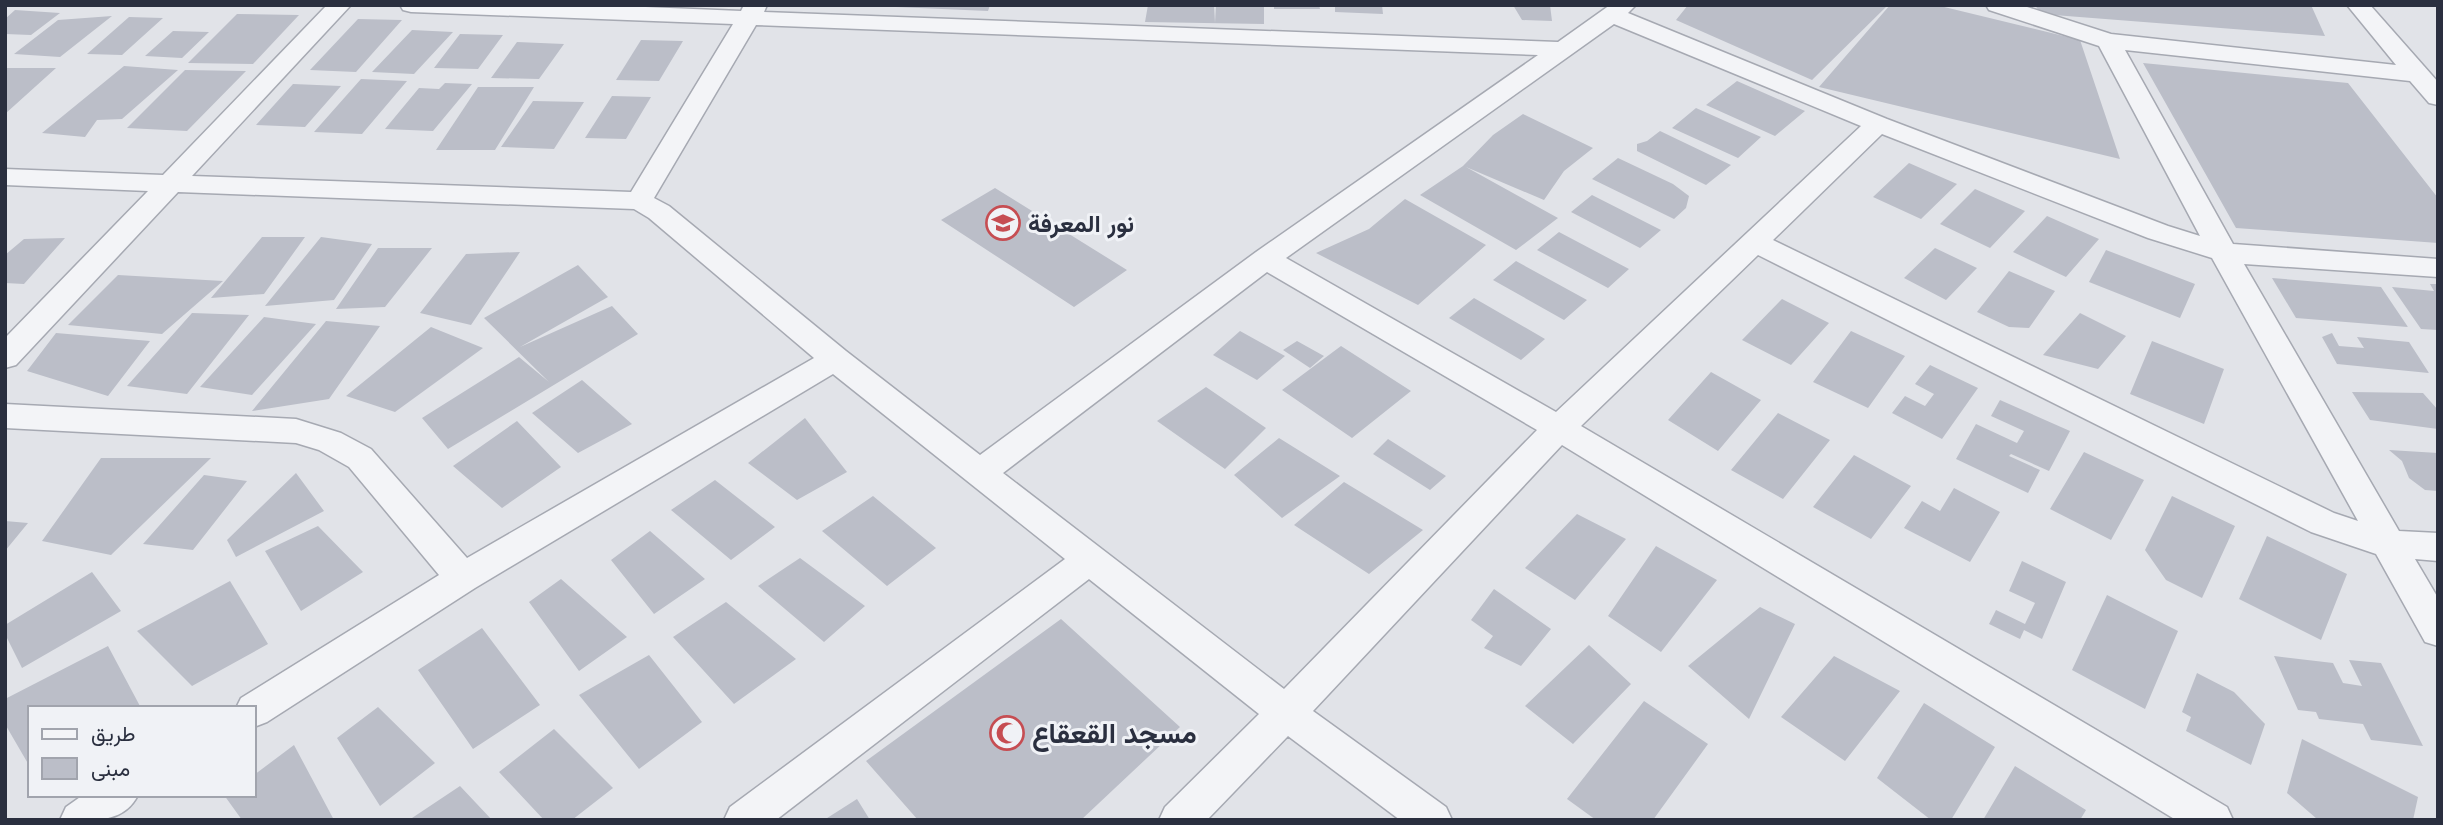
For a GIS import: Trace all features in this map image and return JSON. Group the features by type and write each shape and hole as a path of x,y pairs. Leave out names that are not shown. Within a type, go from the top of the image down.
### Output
{"street":[{"path":"5,357 340,5"},
{"path":"411,5 1126,24 1566,49"},
{"path":"1997,5 2108,41 2417,74"},
{"path":"2358,5 2438,98"},
{"path":"980,473 1266,259 1619,10 1878,124 2135,225 2223,252 2270,258 2438,268"},
{"path":"639,201 752,13"},
{"path":"2108,41 2223,252 2438,631"},
{"path":"1179,820 1286,713 1559,428 1878,124"},
{"path":"5,177 639,201 659,212 835,359 1286,713 1432,820"},
{"path":"1755,242 2323,523 2388,544 2438,547"},
{"path":"1266,259 1559,428 2213,820"},
{"path":"256,709 463,578 835,359"},
{"path":"5,416 296,431 330,440 360,458 463,578"},
{"path":"744,820 1091,558"},
{"path":"79,820 115,797"}],"building":[{"path":"896,5 990,5 988,11"},
{"path":"1148,5 1214,5 1215,23 1216,5 1264,5 1264,24 1145,22"},
{"path":"1274,5 1319,5 1320,9 1274,9"},
{"path":"1335,5 1382,5 1383,14 1335,12"},
{"path":"1513,5 1550,5 1552,21 1522,20"},
{"path":"1688,5 1888,5 1812,80 1676,20"},
{"path":"1890,5 1936,5 2080,40 2120,159 1819,87"},
{"path":"2035,5 2311,5 2325,36 2041,14"},
{"path":"15,10 60,13 31,35 5,34 5,19"},
{"path":"237,14 299,15 253,64 188,63"},
{"path":"112,16 60,57 14,54 58,20"},
{"path":"129,17 163,18 122,55 87,54"},
{"path":"358,19 402,20 356,72 310,70"},
{"path":"412,30 453,32 414,74 372,72"},
{"path":"173,31 209,32 182,58 145,56"},
{"path":"460,34 503,35 478,69 434,68"},
{"path":"641,40 683,41 659,81 616,80"},
{"path":"517,42 564,44 539,79 491,78"},
{"path":"2143,63 2348,83 2438,198 2438,243 2236,228"},
{"path":"124,66 178,70 122,119 97,120 85,137 42,133"},
{"path":"5,68 56,68 5,114"},
{"path":"185,70 246,71 187,131 127,128"},
{"path":"361,79 407,81 362,134 314,132"},
{"path":"1737,81 1805,111 1775,136 1706,105"},
{"path":"445,83 472,84 433,131 385,129 419,88 439,89"},
{"path":"293,84 341,86 305,127 256,125"},
{"path":"478,87 534,87 495,150 436,150"},
{"path":"612,96 651,97 626,139 585,138"},
{"path":"533,101 584,102 554,149 501,147"},
{"path":"1696,108 1761,137 1738,158 1672,128"},
{"path":"1523,114 1593,148 1564,171 1544,200 1466,167 1558,218 1516,250 1420,195 1463,166 1493,135"},
{"path":"1660,131 1731,165 1706,185 1637,151 1637,144 1647,141"},
{"path":"1618,158 1673,184 1689,196 1686,208 1674,219 1592,179"},
{"path":"1909,163 1957,184 1921,219 1873,197"},
{"path":"995,188 1127,270 1074,307 941,220"},
{"path":"1975,189 2025,211 1990,248 1940,224"},
{"path":"1592,195 1661,230 1640,248 1571,212"},
{"path":"1405,199 1486,245 1418,305 1316,253 1369,229"},
{"path":"2047,216 2099,239 2066,277 2013,252"},
{"path":"1559,232 1629,269 1608,288 1537,250"},
{"path":"262,237 305,237 264,294 211,298"},
{"path":"321,237 372,244 334,300 265,306"},
{"path":"65,238 24,284 5,283 5,255 24,239"},
{"path":"378,248 432,248 385,307 336,309"},
{"path":"1935,248 1977,268 1946,300 1904,278"},
{"path":"2106,250 2195,284 2180,318 2089,282"},
{"path":"520,252 471,325 420,313 466,254"},
{"path":"1516,261 1587,300 1564,320 1493,280"},
{"path":"578,265 608,297 520,347 612,306 638,334 448,449 422,418 519,357 549,382 484,318"},
{"path":"2009,271 2055,291 2029,328 2009,327 1977,312"},
{"path":"118,275 223,281 162,334 68,325"},
{"path":"2272,278 2381,287 2408,327 2296,318"},
{"path":"2430,284 2438,284 2438,330 2421,329 2392,287 2434,291"},
{"path":"1474,298 1545,339 1521,360 1449,318"},
{"path":"1782,299 1829,323 1791,365 1742,340"},
{"path":"192,313 249,315 187,394 127,386"},
{"path":"2080,313 2126,336 2098,369 2043,355"},
{"path":"264,317 316,324 252,395 200,387"},
{"path":"326,321 380,326 329,399 252,411"},
{"path":"431,327 483,348 395,412 346,396"},
{"path":"1240,331 1285,356 1257,380 1213,355"},
{"path":"1851,331 1905,356 1868,408 1813,382"},
{"path":"56,333 150,341 108,396 27,371"},
{"path":"2332,333 2339,346 2364,348 2357,337 2409,342 2429,373 2337,364 2322,337"},
{"path":"1297,341 1324,356 1310,368 1283,350"},
{"path":"2152,341 2224,369 2204,424 2130,394"},
{"path":"1341,346 1411,391 1352,438 1282,390"},
{"path":"1930,365 1978,388 1942,439 1892,413 1905,396 1925,406 1934,394 1915,384"},
{"path":"1711,372 1761,400 1718,451 1668,420"},
{"path":"582,380 632,424 578,453 532,413"},
{"path":"1206,387 1266,428 1225,469 1157,421"},
{"path":"2352,392 2423,393 2438,410 2438,429 2370,420"},
{"path":"2000,400 2070,431 2049,471 2011,454 2009,456 2040,470 2028,493 1956,459 1976,424 2017,443 2024,431 1991,416"},
{"path":"1778,413 1830,440 1783,499 1731,470"},
{"path":"805,418 847,472 797,500 748,463"},
{"path":"517,421 561,467 502,508 453,466"},
{"path":"1279,438 1340,476 1282,518 1234,475"},
{"path":"1388,439 1446,476 1430,490 1373,454"},
{"path":"2389,450 2438,453 2438,491 2425,490 2409,478 2402,461"},
{"path":"2084,452 2144,480 2111,540 2050,509"},
{"path":"1854,455 1911,486 1871,539 1813,507"},
{"path":"101,458 211,458 111,555 42,541"},
{"path":"296,473 324,511 236,557 227,540"},
{"path":"204,475 247,481 193,550 143,544"},
{"path":"715,480 775,527 731,560 671,510"},
{"path":"1344,482 1423,530 1369,574 1294,525"},
{"path":"1954,488 2000,512 1970,562 1904,528 1922,501 1940,511"},
{"path":"873,496 936,548 887,586 822,531"},
{"path":"2172,496 2235,526 2202,598 2166,580 2145,550"},
{"path":"1577,514 1626,539 1575,600 1525,568"},
{"path":"5,521 28,523 5,551"},
{"path":"318,526 363,572 301,611 265,551"},
{"path":"650,531 705,579 654,614 611,560"},
{"path":"2267,536 2347,574 2321,640 2239,599"},
{"path":"1656,546 1717,580 1661,652 1608,616"},
{"path":"800,558 865,606 824,642 758,586"},
{"path":"2022,561 2066,582 2042,639 2024,630 2020,639 1989,624 1996,610 2025,624 2035,603 2009,591"},
{"path":"92,572 121,611 22,668 5,634 5,625"},
{"path":"561,579 627,637 579,671 529,602"},
{"path":"230,581 268,644 192,686 137,631"},
{"path":"1494,589 1551,629 1521,666 1484,648 1493,636 1471,620"},
{"path":"2107,595 2178,631 2145,709 2072,670"},
{"path":"726,602 796,659 734,704 673,637"},
{"path":"1760,607 1795,624 1749,719 1688,666"},
{"path":"1061,619 1180,727 1081,820 918,820 866,761"},
{"path":"482,628 540,705 473,749 418,670"},
{"path":"1589,645 1631,684 1573,744 1525,706"},
{"path":"108,646 140,706 28,706 28,764 5,724 5,699"},
{"path":"649,655 702,722 639,769 579,695"},
{"path":"1834,656 1900,691 1845,761 1781,717"},
{"path":"2274,656 2333,663 2343,683 2362,686 2349,660 2381,663 2423,746 2371,740 2363,724 2319,719 2316,712 2298,710"},
{"path":"2197,673 2234,692 2265,724 2251,765 2186,731 2191,717 2182,712"},
{"path":"1644,701 1708,744 1653,820 1596,820 1567,799"},
{"path":"1924,703 1995,747 1951,820 1931,820 1877,778"},
{"path":"378,707 435,763 380,806 337,738"},
{"path":"554,729 613,788 572,820 544,820 499,772"},
{"path":"2302,739 2418,797 2413,820 2317,819 2287,793"},
{"path":"294,745 334,820 242,820 225,797 256,797 256,774"},
{"path":"2015,766 2086,810 2080,820 1983,820"},
{"path":"460,786 492,820 409,820"},
{"path":"857,799 870,820 824,820"}],"place":[{"name":"نور المعرفة","path":"1003,223"},
{"name":"مسجد القعقاع","path":"1007,733"}]}
